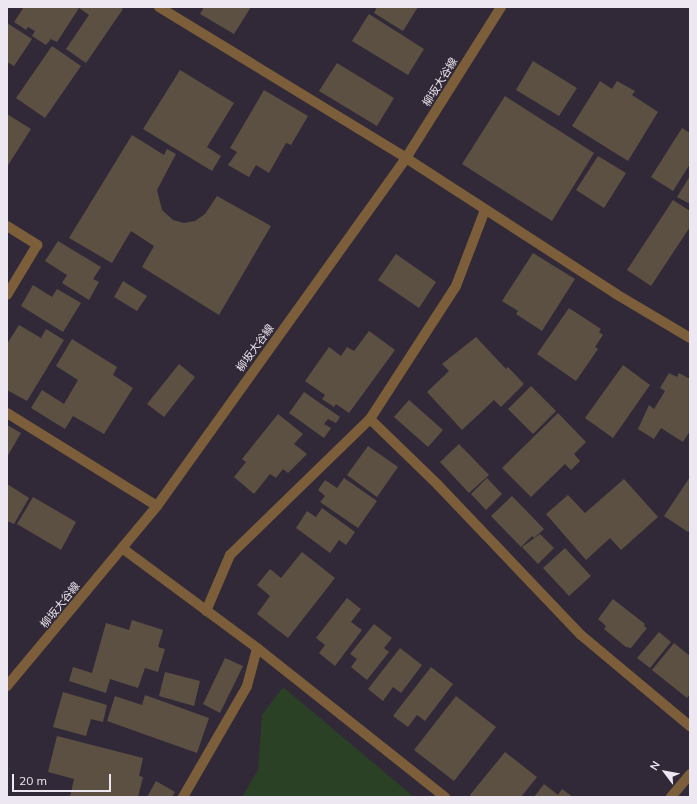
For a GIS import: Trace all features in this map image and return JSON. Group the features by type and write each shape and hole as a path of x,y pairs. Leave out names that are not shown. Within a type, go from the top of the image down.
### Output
{"street":[{"path":"159,7 406,158 616,294 690,338"},
{"name":"柳坂大谷線","path":"7,686 157,506 406,158 502,7"},
{"path":"206,611 230,555 370,419 456,286 486,210"},
{"path":"7,226 37,246 7,295"},
{"path":"7,413 157,506"},
{"path":"370,419 438,485 581,636 690,726"},
{"path":"122,548 257,648 445,797"},
{"path":"183,797 247,686 257,648"},
{"path":"671,797 690,774"}],"green space":[{"path":"283,687 414,797 242,797 258,770 262,715"}],"building":[{"path":"24,7 120,7 123,9 86,63 66,49 89,15 79,8 57,42 51,39 46,45 32,36 35,31 28,27 26,30 14,22"},
{"path":"204,7 251,7 234,34 200,14"},
{"path":"377,7 418,7 403,31 374,13"},
{"path":"369,14 424,49 408,75 352,41"},
{"path":"7,23 32,39 14,66 7,62"},
{"path":"52,46 81,66 45,118 16,98"},
{"path":"533,61 577,88 559,116 516,90"},
{"path":"337,63 394,98 377,126 319,91"},
{"path":"180,70 234,103 207,147 221,156 212,171 143,129"},
{"path":"600,81 612,89 617,81 635,91 632,95 658,112 628,161 572,126"},
{"path":"264,90 308,116 291,145 286,143 269,173 256,165 249,177 228,165 237,152 230,148"},
{"path":"505,96 594,153 552,221 462,164"},
{"path":"7,114 31,129 7,167"},
{"path":"682,128 690,133 690,164 673,191 651,177"},
{"path":"132,135 164,155 167,149 176,154 157,190 162,210 173,220 184,223 195,221 205,214 217,196 271,226 219,315 142,267 154,246 131,231 112,263 69,238"},
{"path":"598,156 626,173 604,208 576,190"},
{"path":"690,176 690,204 677,197"},
{"path":"673,200 690,211 690,227 651,286 627,270"},
{"path":"58,241 101,267 93,279 99,282 89,300 62,283 67,275 45,261"},
{"path":"533,253 575,279 542,331 516,314 518,311 502,301"},
{"path":"396,254 436,282 419,308 378,280"},
{"path":"123,281 147,296 137,311 114,297"},
{"path":"33,285 52,297 57,289 81,303 63,332 21,306"},
{"path":"569,308 601,329 599,332 603,335 595,347 598,349 576,381 537,354"},
{"path":"19,325 41,338 46,329 64,340 27,401 7,390 7,344"},
{"path":"369,331 395,350 349,413 336,404 334,407 322,399 325,395 305,381 329,347 341,356 347,347 354,351"},
{"path":"476,337 506,369 508,367 524,384 501,407 494,400 462,430 427,392 449,371 442,364"},
{"path":"72,339 117,367 113,375 133,388 104,434 73,416 65,429 31,408 42,390 64,404 78,380 56,366"},
{"path":"179,364 195,377 164,417 147,404"},
{"path":"623,365 650,385 613,438 585,418"},
{"path":"669,373 677,377 679,373 690,379 690,431 683,442 661,428 654,439 638,429 649,405 654,409 665,391 660,388"},
{"path":"531,386 556,411 533,434 508,409"},
{"path":"304,392 340,417 336,423 328,419 324,424 331,428 324,438 289,413"},
{"path":"409,400 443,430 428,447 394,417"},
{"path":"558,413 586,442 574,454 580,461 571,470 565,464 531,497 502,468"},
{"path":"278,414 303,434 294,444 307,454 288,473 283,469 276,478 270,474 254,494 234,477 246,462 242,459"},
{"path":"7,425 21,433 7,457"},
{"path":"459,444 489,475 469,493 440,462"},
{"path":"368,446 398,467 377,497 347,475"},
{"path":"690,477 690,530 688,532 664,516"},
{"path":"344,478 377,501 358,528 320,502 325,496 318,490 325,480 337,488"},
{"path":"487,478 502,494 486,510 471,494"},
{"path":"624,479 658,517 621,550 610,538 586,560 546,514 568,495 585,513"},
{"path":"7,484 29,498 14,524 7,521"},
{"path":"512,496 544,529 534,538 532,536 521,547 491,516"},
{"path":"33,497 76,522 61,550 17,524"},
{"path":"322,508 355,532 346,545 339,540 330,553 296,528 307,511 316,517"},
{"path":"540,534 554,548 538,564 522,547"},
{"path":"565,548 591,576 569,596 543,568"},
{"path":"302,552 335,578 288,638 257,614 270,596 257,585 270,569 281,578"},
{"path":"347,598 361,609 351,622 362,630 335,666 319,653 325,645 316,638"},
{"path":"613,599 645,624 644,626 647,628 631,648 626,647 604,629 606,626 598,619"},
{"path":"132,620 163,630 158,647 165,649 158,672 145,668 138,688 110,679 106,693 69,681 73,667 92,673 106,623 129,630"},
{"path":"374,624 392,638 384,648 389,652 367,680 351,667 357,659 350,654"},
{"path":"659,632 671,642 650,668 637,658"},
{"path":"674,643 690,656 690,694 687,698 652,670"},
{"path":"400,648 422,665 401,693 393,687 383,701 368,689"},
{"path":"225,658 243,666 220,713 203,704"},
{"path":"431,667 453,684 425,721 417,715 408,727 393,716"},
{"path":"165,672 200,681 194,706 159,696"},
{"path":"63,692 107,705 103,722 91,719 86,736 53,727"},
{"path":"145,695 209,718 197,753 107,721 115,696 142,705"},
{"path":"456,696 496,727 454,781 414,750"},
{"path":"57,736 143,758 139,776 143,777 138,797 70,797 74,779 48,772"},
{"path":"505,752 537,777 521,797 472,797 470,795"},
{"path":"156,781 175,792 172,797 147,797"},
{"path":"544,784 558,795 562,789 573,797 534,797"}]}
